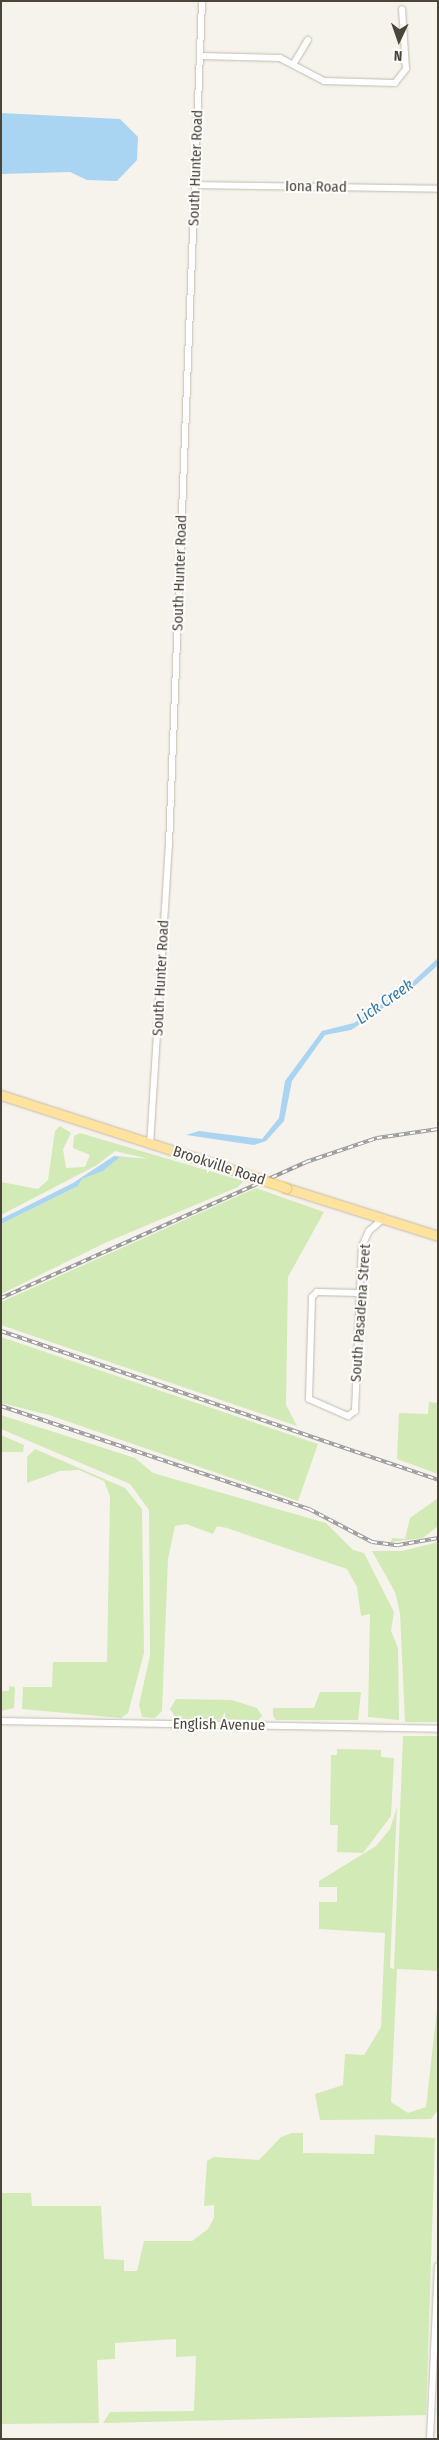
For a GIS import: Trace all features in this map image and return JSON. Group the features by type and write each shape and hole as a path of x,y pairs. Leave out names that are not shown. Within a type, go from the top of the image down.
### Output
{"main road":[{"name":"Brookville Road","path":"1,1095 150,1145 438,1236"}],"street":[{"name":"South Hunter Road","path":"150,1145 169,845 202,1"},
{"path":"200,56 280,58 294,63 324,81 390,84 400,80 406,62 402,9"},
{"path":"294,63 308,40"},
{"name":"Iona Road","path":"195,185 438,189"},
{"name":"South Pasadena Street","path":"360,1293 317,1292 312,1297 309,1399 353,1415 363,1242 384,1218"},
{"name":"English Avenue","path":"1,1721 438,1729"},
{"path":"430,2439 438,2266"}],"green space":[{"path":"60,1126 71,1133 63,1149 66,1168 85,1167 90,1155 73,1148 74,1136 80,1133 243,1181 238,1187 107,1242 1,1294 1,1224 78,1186 82,1179 103,1171 120,1157 149,1159 115,1151 97,1165 1,1215 1,1182 38,1189 48,1180 55,1131"},
{"path":"256,1188 324,1212 288,1277 286,1405 297,1426 1,1325 1,1302"},
{"path":"1,1337 318,1444 298,1501 49,1415 1,1403"},
{"path":"429,1402 438,1403 438,1474 397,1459 399,1413 428,1414"},
{"path":"1,1415 135,1458 153,1473 326,1523 353,1550 364,1553 394,1612 391,1631 398,1648 399,1720 368,1717 370,1614 361,1616 357,1587 347,1569 227,1528 217,1526 213,1534 186,1524 175,1526 168,1559 162,1711 155,1718 142,1717 139,1705 150,1655 149,1510 130,1484 1,1429"},
{"path":"1,1435 24,1445 23,1452 1,1452"},
{"path":"35,1449 125,1488 142,1509 144,1653 128,1713 121,1718 22,1709 23,1687 52,1687 53,1662 107,1662 110,1496 104,1481 79,1470 60,1471 27,1483 27,1457"},
{"path":"438,1498 438,1526 423,1538 391,1542 392,1538 405,1539 410,1518"},
{"path":"438,1542 438,1722 405,1722 400,1613 395,1592 372,1551 402,1551"},
{"path":"9,1686 15,1687 14,1708 1,1711 1,1691 9,1691"},
{"path":"320,1692 361,1692 358,1720 276,1720 273,1716 273,1708 314,1708"},
{"path":"176,1699 232,1700 257,1708 262,1716 258,1720 177,1719 170,1709"},
{"path":"403,1736 438,1736 438,1971 397,1969 391,2102 408,2113 426,2107 438,2000 438,2110 431,2119 320,2120 315,2094 343,2085 345,2054 364,2055 381,2027 385,1933 319,1929 319,1902 337,1902 337,1887 319,1887 319,1881 376,1846 390,1829 397,1807 390,1968 394,1969"},
{"path":"337,1749 381,1750 381,1757 394,1758 391,1816 363,1853 337,1852 338,1825 330,1825 331,1755 337,1755"},
{"path":"292,2133 303,2133 303,2153 374,2154 375,2135 435,2138 426,2415 103,2423 110,2412 194,2411 196,2356 176,2357 176,2339 115,2343 115,2359 97,2360 99,2423 1,2424 1,2193 31,2193 32,2206 101,2206 104,2259 124,2260 124,2271 137,2271 144,2241 192,2241 208,2229 214,2218 214,2205 204,2206 207,2161 214,2157 259,2160 281,2137"}],"water":[{"path":"1,113 120,119 138,137 137,160 117,181 87,180 70,172 1,174"},
{"name":"Lick Creek","path":"438,958 438,965 417,984 363,1022 351,1030 325,1035 292,1081 284,1121 266,1141 254,1145 186,1135 199,1131 262,1139 279,1118 285,1081 322,1031 354,1023 409,985"},
{"path":"114,1156 148,1159 120,1157 103,1171 82,1179 78,1186 1,1224 1,1219 73,1183"}],"railway":[{"path":"1,1298 306,1162 377,1138 438,1129"},
{"path":"1,1331 438,1480"},
{"path":"1,1406 309,1509 372,1542 398,1545 438,1538"}]}
